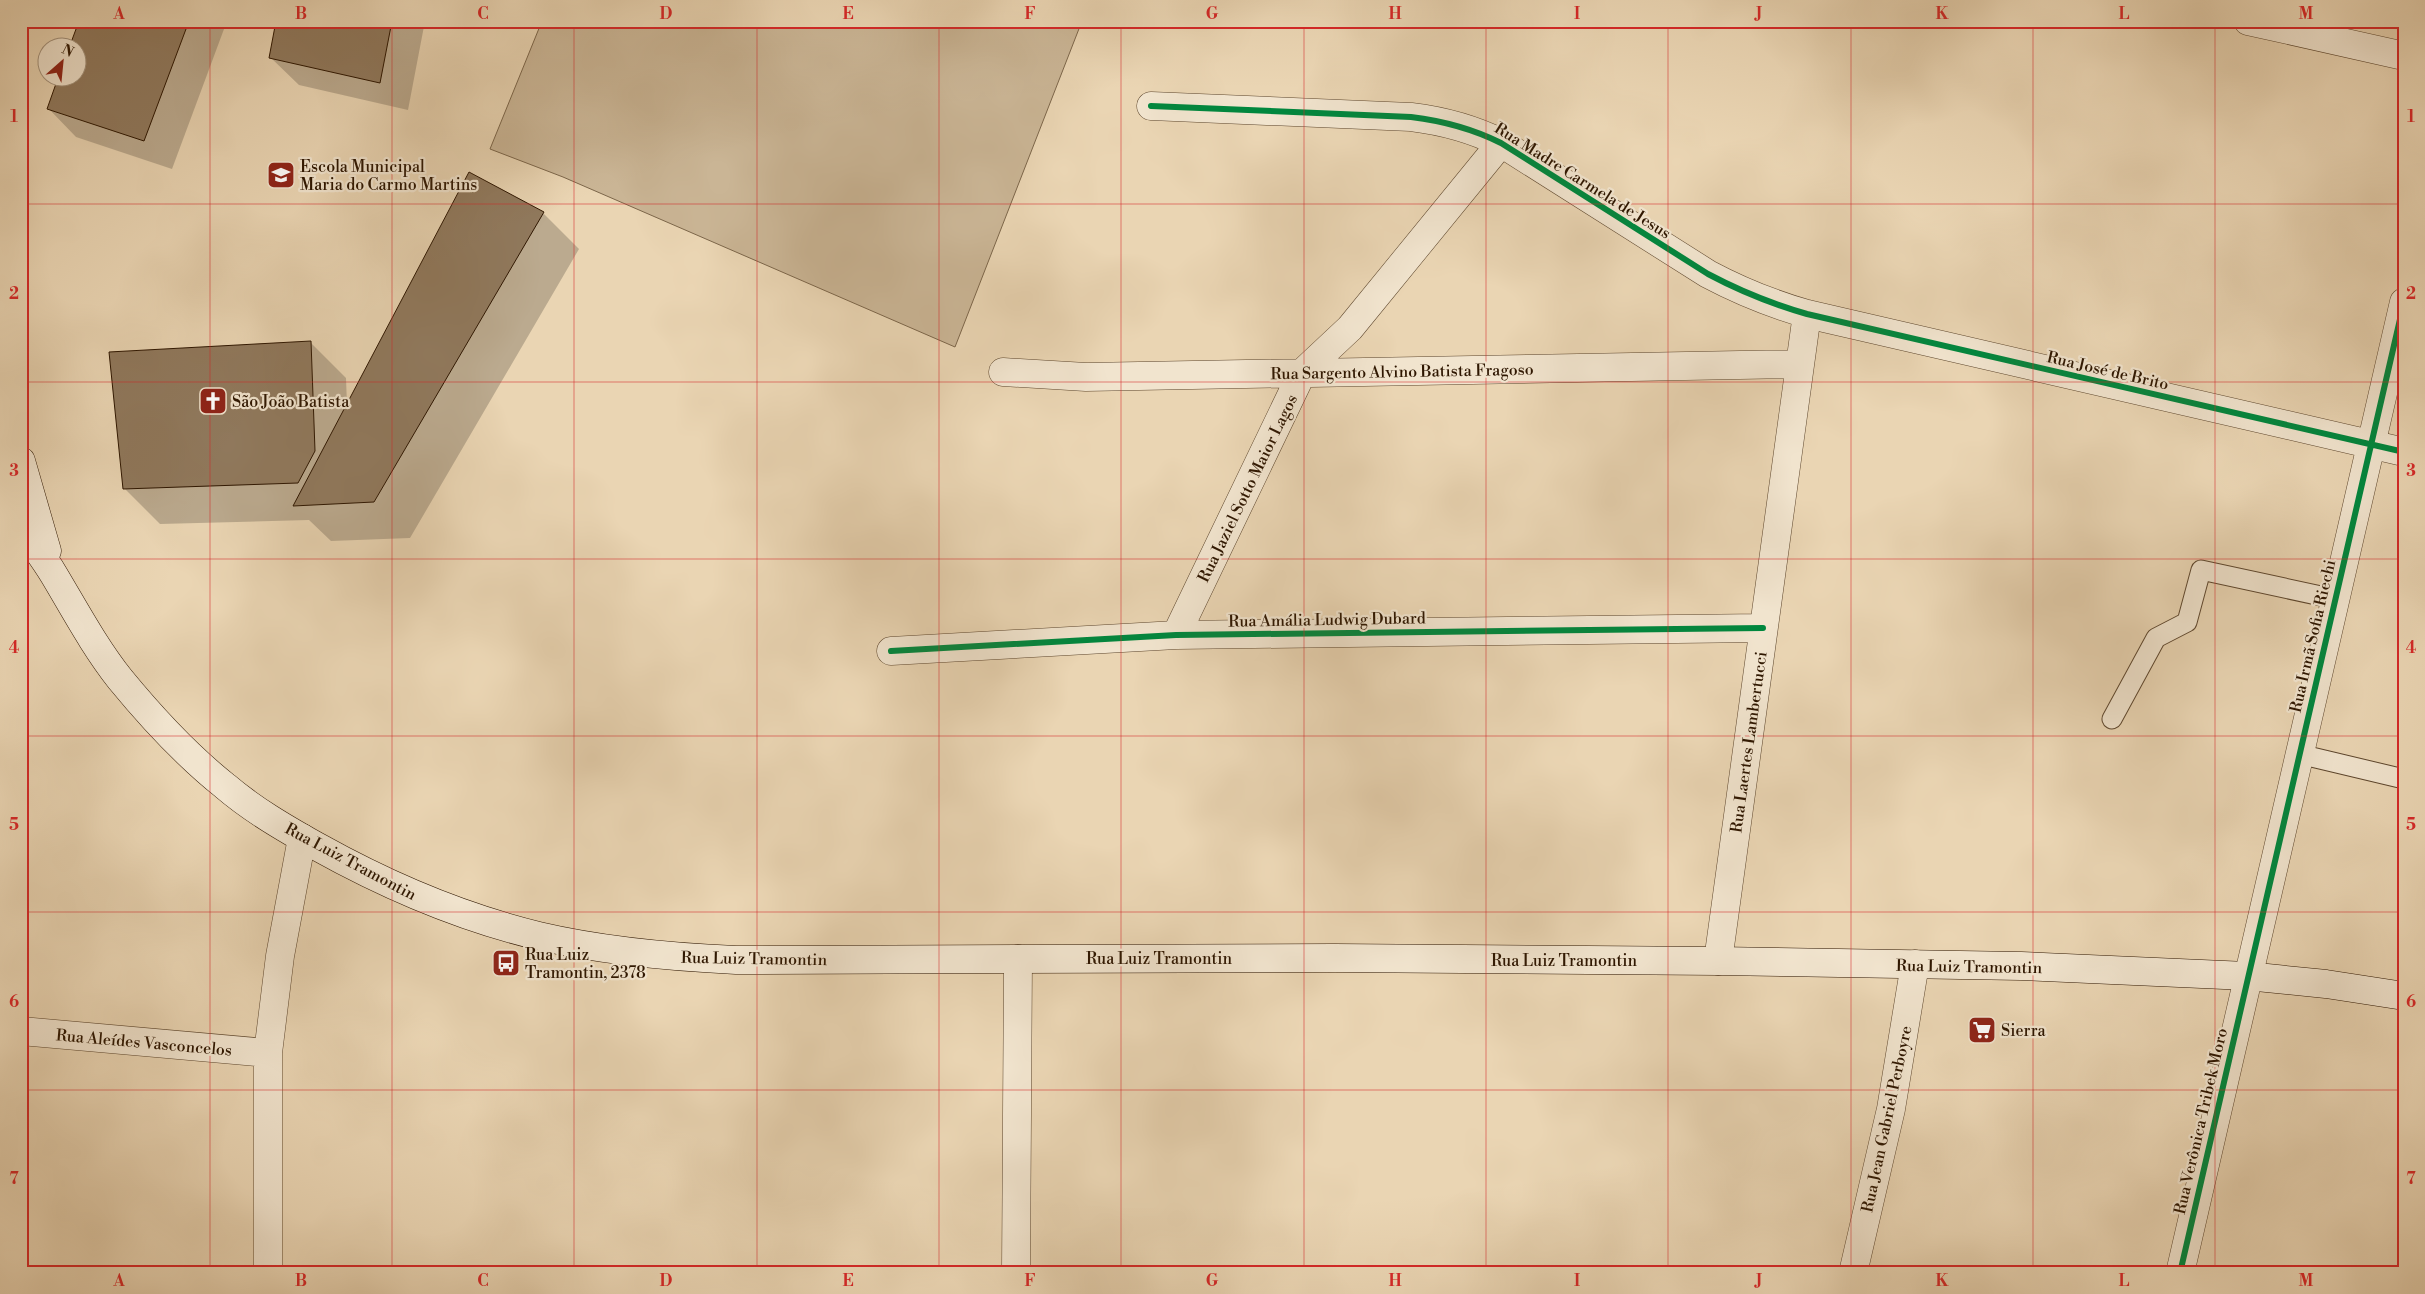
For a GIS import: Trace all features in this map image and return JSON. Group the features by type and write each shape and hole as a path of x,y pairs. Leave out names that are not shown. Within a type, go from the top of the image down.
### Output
{"street":[{"path":"2248,21 2404,56"},
{"name":"Rua Madre Carmela de Jesus","path":"1151,106 1411,117 1459,125 1502,143 1708,274 1741,291 1807,314"},
{"name":"Rua Jaziel Sotto Maior Lagos","path":"1176,635 1302,373 1350,328 1502,143"},
{"name":"Rua Irmã Sofia Riechi","path":"2247,976 2404,302"},
{"name":"Rua Laertes Lambertucci","path":"1718,961 1807,314"},
{"name":"Rua José de Brito","path":"1807,314 2404,452"},
{"name":"Rua Sargento Alvino Batista Fragoso","path":"1003,372 1086,377 1800,364"},
{"name":"Rua Luiz Tramontin","path":"21,461 53,574"},
{"name":"Rua Luiz Tramontin","path":"21,527 53,574 80,621 119,678 192,758 226,788 302,838 352,866 411,894 480,920 540,936 648,954 736,960 1235,958 1718,961 2021,966 2247,976 2326,984 2404,996"},
{"name":"Rua Amália Ludwig Dubard","path":"891,651 1176,635 1764,628"},
{"path":"268,1273 268,1053 288,904 302,838"},
{"path":"1016,1273 1018,959"},
{"name":"Rua Jean Gabriel Perboyre","path":"1853,1273 1892,1109 1915,964"},
{"name":"Rua Verônica Tribek Moro","path":"2180,1273 2247,976"},
{"name":"Rua Aleídes Vasconcelos","path":"21,1031 268,1053"}],"lane":[{"path":"2112,719 2156,638 2188,622 2201,570 2335,599"},
{"path":"2299,754 2404,779"}],"shaded area":[{"path":"542,21 1082,21 955,347 563,177 490,149"}],"building":[{"path":"79,21 189,21 144,141 47,109 54,88 88,88 88,38 73,38"},
{"path":"276,21 392,21 380,83 269,58"},
{"path":"469,172 544,212 374,502 293,506"},
{"name":"São João Batista","path":"311,341 315,451 298,483 123,489 109,352"}],"cycle path":[{"path":"1151,106 1411,117 1457,126 1501,143 1708,274 1781,306 1807,314 2404,452"},
{"path":"2180,1273 2404,302"},
{"path":"891,651 1176,635 1763,628"}],"place":[{"name":"Escola Municipal Maria do Carmo Martins","path":"281,175"},
{"name":"São João Batista","path":"213,401"},
{"name":"Rua Luiz Tramontin, 2378","path":"506,963"},
{"name":"Sierra","path":"1982,1030"}]}
